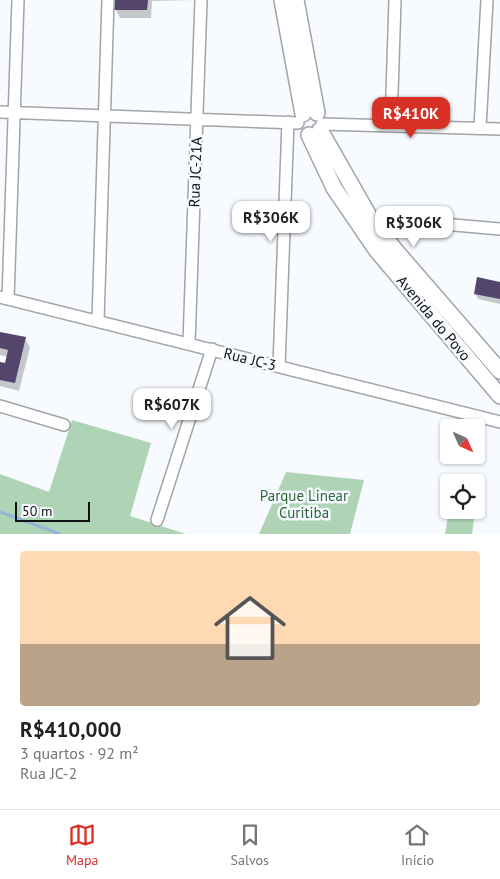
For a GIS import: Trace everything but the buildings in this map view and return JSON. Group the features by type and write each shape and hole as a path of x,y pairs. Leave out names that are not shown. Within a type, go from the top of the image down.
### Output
{"main road":[{"name":"Avenida do Povo","path":"282,0 308,123 334,188 377,251 500,396"},
{"name":"Avenida do Povo","path":"296,0 308,123 369,216 385,237 500,372"}],"street":[{"path":"4,298 18,0"},
{"path":"98,321 108,0"},
{"name":"Rua JC-21A","path":"189,343 201,0"},
{"path":"390,125 395,0"},
{"path":"480,128 487,0"},
{"path":"0,112 500,129"},
{"path":"279,366 308,123"},
{"path":"385,237 395,227 409,221 500,229"},
{"name":"Rua JC-3","path":"4,298 500,422"},
{"path":"157,520 212,349"},
{"path":"0,406 64,425"}],"green space":[{"path":"72,420 151,443 130,516 186,534 0,534 0,474 49,492"},
{"name":"Parque Linear Curitiba","path":"286,472 364,480 350,534 259,534"},
{"path":"448,519 474,519 472,534 445,534"}],"waterway":[{"path":"0,512 60,534"}]}
